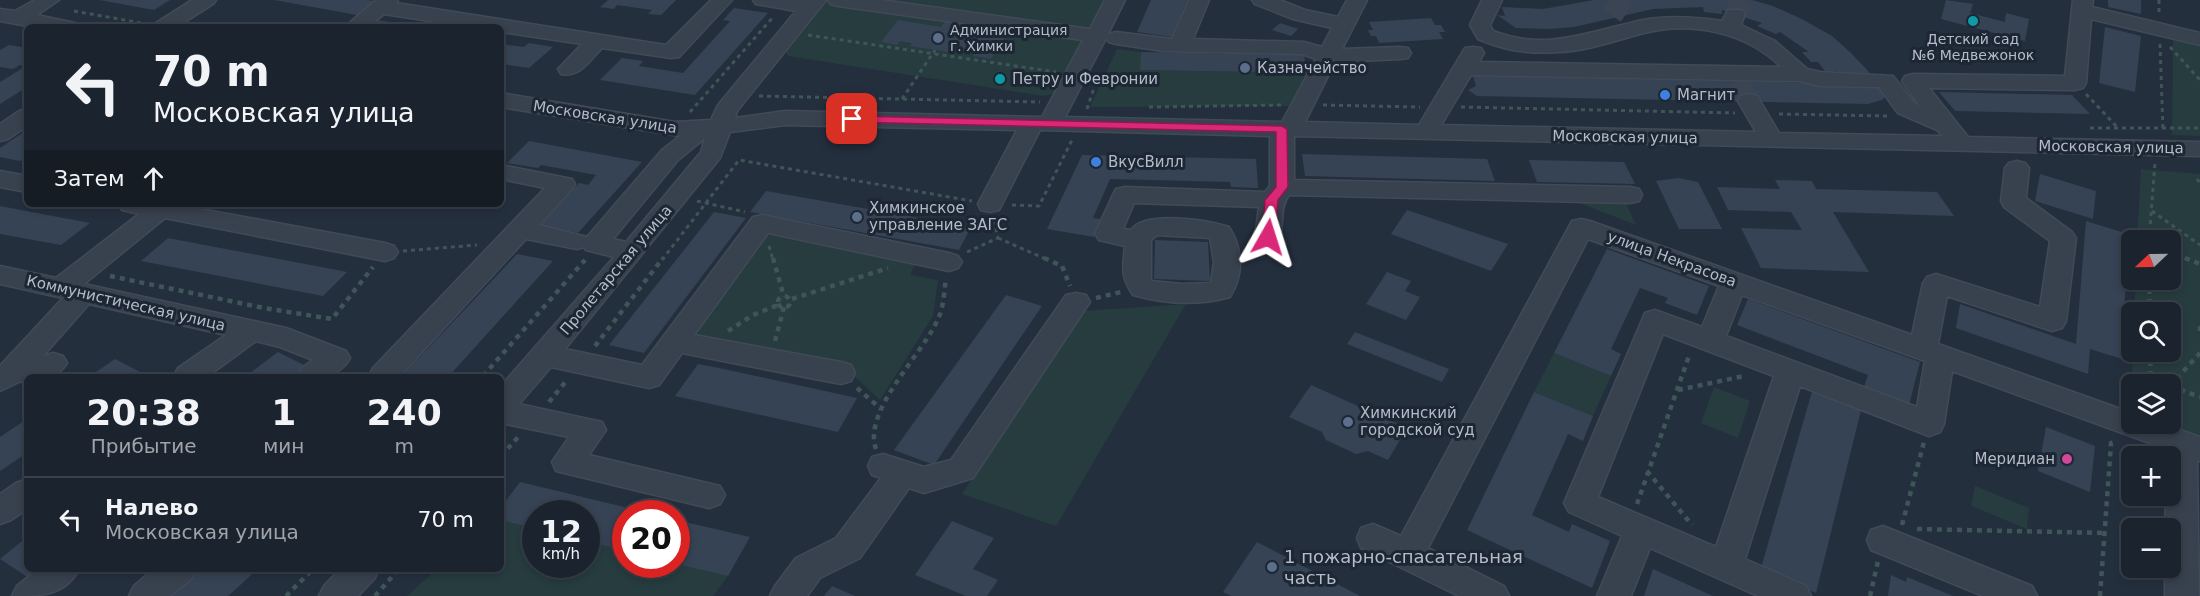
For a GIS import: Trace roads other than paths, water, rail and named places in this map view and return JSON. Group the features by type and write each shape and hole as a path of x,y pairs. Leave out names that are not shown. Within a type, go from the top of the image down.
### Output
{"street":[{"path":"168,24 206,0"},
{"path":"504,25 671,52 722,0"},
{"path":"763,0 813,3"},
{"path":"838,0 1180,45 1304,48 1328,56 1400,52"},
{"path":"990,204 1040,116 1106,37 1115,0"},
{"path":"1180,45 1199,0"},
{"path":"1262,0 1300,15 1344,24"},
{"path":"1268,237 1286,129 1303,104 1357,0"},
{"path":"1492,0 1480,25 1485,35 1510,45 1560,46 1592,41 1637,20 1732,21 1781,53 1799,74"},
{"path":"9,17 45,3"},
{"path":"586,243 670,155 710,120 813,3"},
{"path":"359,24 383,4 499,24"},
{"path":"1954,135 1913,81 2075,83 2082,5 2200,39"},
{"path":"9,17 50,24"},
{"path":"1426,132 1485,35"},
{"path":"569,69 597,41"},
{"path":"1464,68 1735,77 1799,74 1820,79 1885,81 1906,108 1954,135"},
{"name":"Московская улица","path":"504,100 675,129 710,120 1040,116 1286,129 1772,140 1954,135 2200,149"},
{"path":"1753,107 1772,140"},
{"path":"0,134 24,118"},
{"name":"Пролетарская улица","path":"504,402 632,252 711,153 710,120"},
{"path":"1794,596 1580,503 1655,320 1929,424 1936,283 2052,321 2063,238 2013,201 2017,168"},
{"path":"11,181 24,169"},
{"path":"385,374 562,184 504,172"},
{"path":"1138,240 1108,234 1125,195 1277,193 1630,195"},
{"path":"146,207 160,210 216,211 385,252"},
{"path":"0,380 11,372 76,284 160,210"},
{"path":"544,355 649,377 762,223 936,259"},
{"name":"улица Некрасова","path":"1408,554 1581,226 2191,446"},
{"path":"1155,227 1208,229 1220,233 1225,242 1227,282 1221,290 1209,293 1154,291 1142,288 1136,279 1138,240 1143,231 1155,227"},
{"path":"514,236 586,243 632,252"},
{"name":"Коммунистическая улица","path":"0,275 76,284 251,331 286,338 336,358 315,374"},
{"path":"1702,338 1734,281"},
{"path":"787,596 808,568 848,548 893,469 924,480 962,469 1076,302"},
{"path":"191,374 251,331"},
{"path":"675,342 841,373"},
{"path":"1726,566 1786,370"},
{"path":"0,398 24,383"},
{"path":"504,413 591,430 567,462 709,495"},
{"path":"2182,596 2191,446"},
{"path":"0,511 24,494"},
{"path":"1614,596 1636,527"},
{"path":"1373,538 1492,596"},
{"path":"1883,540 2020,596"},
{"path":"29,596 59,572"},
{"path":"146,596 175,572"},
{"path":"336,596 359,572"}],"tunnel":[{"path":"1609,0 1629,14"},
{"path":"1735,14 1742,0"},
{"path":"1737,81 1749,101"}],"place":[{"name":"Детский сад №6 Медвежонок","path":"1973,21"},
{"name":"Администрация г. Химки","path":"938,38"},
{"name":"Казначейство","path":"1245,68"},
{"name":"Петру и Февронии","path":"1000,79"},
{"name":"Магнит","path":"1665,95"},
{"name":"ВкусВилл","path":"1096,162"},
{"name":"Химкинское управление ЗАГС","path":"857,217"},
{"name":"Химкинский городской суд","path":"1348,422"},
{"name":"Меридиан","path":"2067,459"},
{"name":"1 пожарно-спасательная часть","path":"1272,567"}]}
